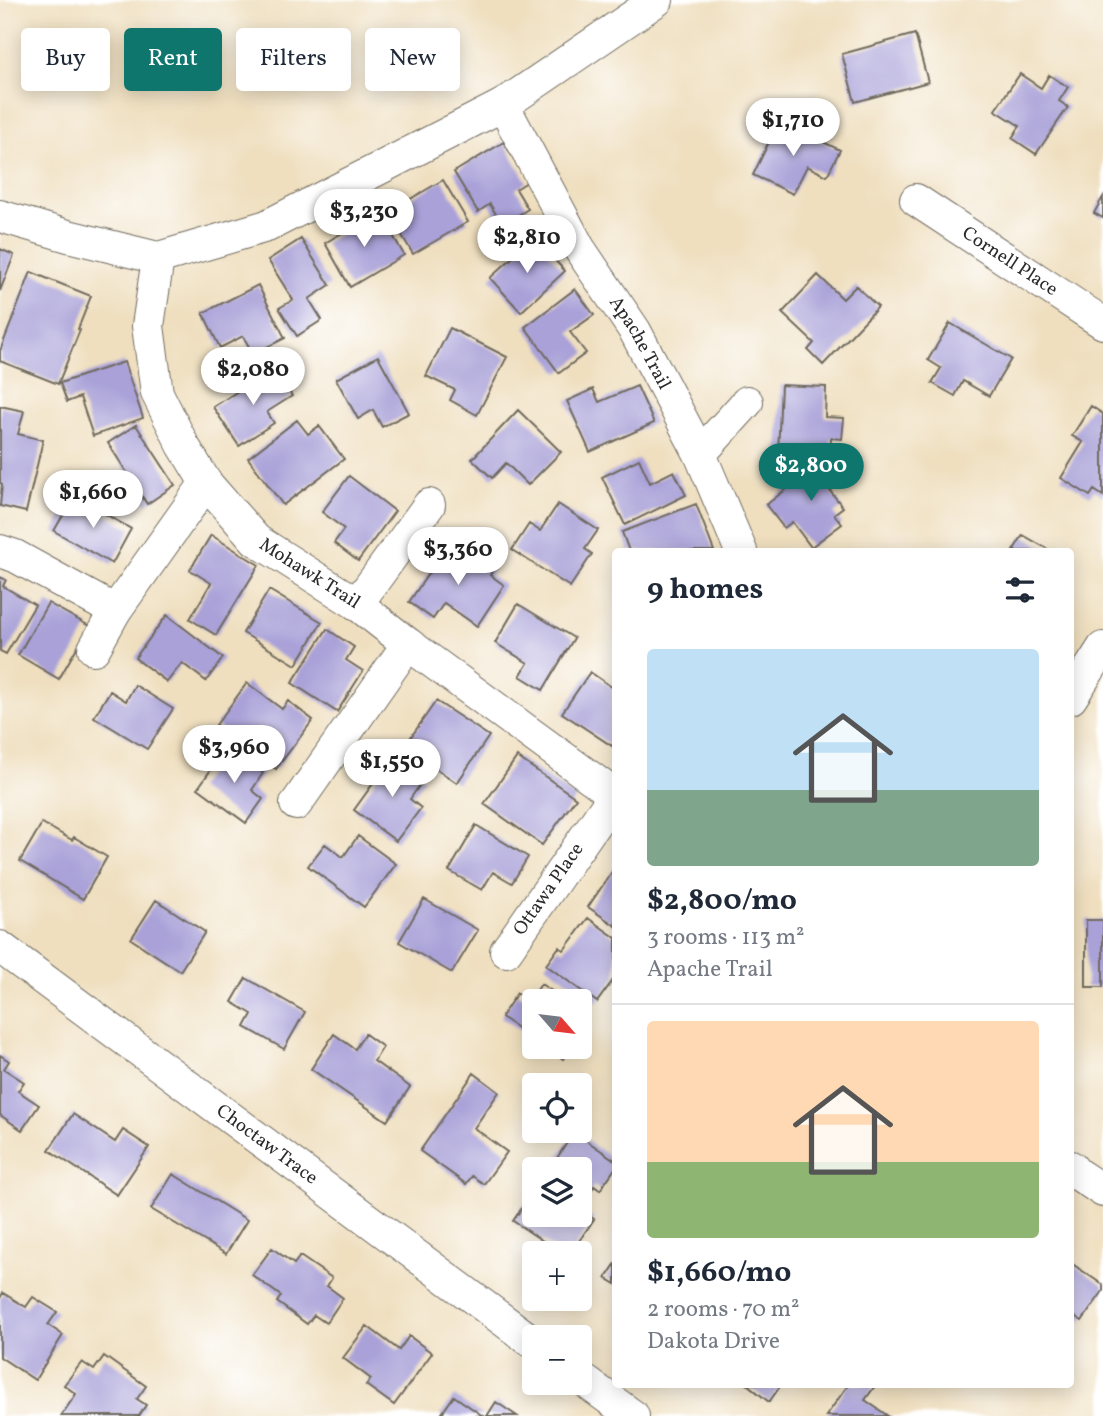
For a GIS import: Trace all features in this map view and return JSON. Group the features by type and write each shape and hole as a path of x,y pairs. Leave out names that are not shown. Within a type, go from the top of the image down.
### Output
{"street":[{"path":"0,216 158,258 267,226 503,105 657,0"},
{"name":"Apache Trail","path":"503,105 579,248 635,331 700,454 740,548"},
{"name":"Cornell Place","path":"916,200 1103,323"},
{"name":"Mohawk Trail","path":"158,258 148,326 158,393 205,483 256,540 357,604 612,792"},
{"path":"700,454 747,401"},
{"path":"94,649 114,611 205,483"},
{"path":"357,604 429,505"},
{"path":"0,551 15,556 114,611"},
{"path":"296,804 408,644"},
{"path":"1074,693 1103,648"},
{"name":"Ottawa Place","path":"506,951 612,801"},
{"name":"Choctaw Trace","path":"0,947 522,1334"},
{"path":"1074,1171 1103,1191"},
{"path":"592,1386 633,1416"}],"building":[{"path":"915,34 928,82 855,102 842,54"},
{"path":"1020,74 1041,88 1049,75 1068,87 1059,101 1068,107 1036,154 1012,138 1020,126 995,110"},
{"path":"779,121 840,150 827,176 807,166 793,194 753,175"},
{"path":"504,142 527,182 516,189 528,209 502,225 490,204 478,212 454,172"},
{"path":"443,180 468,222 413,254 388,212"},
{"path":"1103,197 1103,218 1094,213"},
{"path":"379,211 404,255 350,287 325,243"},
{"path":"534,238 565,271 521,312 490,278"},
{"path":"301,239 330,285 309,299 322,320 297,336 279,308 293,300 268,260"},
{"path":"0,249 14,255 0,291"},
{"path":"31,272 91,296 58,384 0,361 0,351"},
{"path":"818,275 843,299 856,286 878,307 823,365 808,350 814,343 782,313"},
{"path":"258,285 285,338 253,354 243,336 220,348 203,313"},
{"path":"575,289 594,315 570,332 586,353 559,373 525,327"},
{"path":"950,323 1011,359 989,396 963,381 955,396 932,383 941,368 928,360"},
{"path":"450,328 507,357 477,415 450,400 455,390 426,376"},
{"path":"378,356 409,413 382,427 373,410 358,419 336,379"},
{"path":"124,362 143,418 93,436 80,397 67,402 60,383"},
{"path":"274,368 292,396 267,412 274,423 239,446 213,407"},
{"path":"781,385 826,387 825,417 844,418 842,439 831,438 830,457 778,454"},
{"path":"637,386 654,423 590,452 567,401 593,389 599,402"},
{"path":"0,406 24,411 18,434 43,440 26,512 0,506"},
{"path":"1091,406 1103,414 1103,496 1094,490 1090,496 1061,478 1083,442 1072,436"},
{"path":"518,410 561,452 528,485 506,463 492,478 472,459"},
{"path":"297,420 308,434 319,426 344,459 283,505 248,458"},
{"path":"136,425 175,485 147,504 108,443"},
{"path":"828,457 845,480 830,491 843,507 834,514 842,524 811,547 792,522 784,528 766,505"},
{"path":"639,459 650,483 674,471 686,495 625,525 602,477"},
{"path":"349,476 395,511 358,561 334,543 344,529 322,512"},
{"path":"74,496 131,529 112,564 54,531"},
{"path":"558,504 598,530 585,549 592,554 570,587 512,550 529,524 540,531"},
{"path":"696,504 713,548 628,548 622,532"},
{"path":"211,535 259,565 216,635 190,619 211,583 190,570"},
{"path":"1023,535 1046,548 1015,548"},
{"path":"447,546 474,564 481,555 496,565 490,575 504,585 477,626 444,603 433,619 409,602"},
{"path":"0,577 6,580 3,586 35,605 6,654 0,651"},
{"path":"269,590 322,622 296,665 243,633"},
{"path":"48,603 89,626 59,679 18,655"},
{"path":"518,604 574,638 543,690 520,676 528,663 495,643"},
{"path":"167,615 223,658 206,681 182,663 167,682 135,658"},
{"path":"327,629 354,647 346,660 363,671 337,712 292,683"},
{"path":"590,672 612,687 612,746 562,713"},
{"path":"247,683 282,709 288,701 313,720 276,769 216,725"},
{"path":"135,685 173,709 147,749 94,717 110,691 126,701"},
{"path":"436,701 489,736 457,783 404,747"},
{"path":"227,747 263,773 252,790 263,799 246,823 198,788"},
{"path":"393,756 424,779 410,799 421,808 396,841 354,810"},
{"path":"517,757 576,798 542,845 484,804"},
{"path":"42,823 72,840 74,837 107,857 83,899 20,861"},
{"path":"476,825 528,857 512,883 493,872 482,890 449,871"},
{"path":"358,836 396,864 364,907 308,866 325,844 343,857"},
{"path":"612,872 612,923 588,907"},
{"path":"424,899 478,930 452,973 399,942"},
{"path":"156,900 205,932 180,971 131,939"},
{"path":"588,918 612,935 612,981 597,1002 592,998 592,989 579,989 546,965 559,947 564,950"},
{"path":"1086,920 1103,920 1103,987 1086,987"},
{"path":"246,978 305,1012 284,1049 245,1027 252,1014 232,1002"},
{"path":"517,993 522,996 522,1031 501,1017"},
{"path":"334,1034 355,1049 365,1034 383,1047 374,1061 410,1087 387,1121 311,1069"},
{"path":"0,1055 9,1061 4,1069 24,1082 18,1091 39,1105 22,1130 0,1115"},
{"path":"474,1073 499,1092 474,1128 507,1152 484,1184 472,1176 466,1184 420,1151"},
{"path":"73,1114 115,1142 123,1130 149,1147 117,1195 49,1150"},
{"path":"567,1143 590,1143 612,1158 612,1173 600,1190 594,1186 592,1189 592,1157 558,1157"},
{"path":"173,1174 247,1220 226,1254 151,1209"},
{"path":"522,1208 522,1227 513,1221"},
{"path":"522,1227 589,1227 579,1241 543,1241"},
{"path":"272,1248 294,1264 300,1256 332,1278 327,1286 343,1298 326,1323 314,1315 307,1324 277,1302 281,1296 252,1275"},
{"path":"1074,1265 1103,1285 1103,1291 1082,1321 1074,1316"},
{"path":"612,1269 612,1282 606,1278"},
{"path":"3,1293 26,1307 33,1297 57,1312 48,1325 63,1335 35,1380 0,1357 0,1298"},
{"path":"367,1326 399,1350 409,1336 432,1353 394,1405 366,1385 371,1379 343,1358"},
{"path":"104,1356 146,1386 137,1399 146,1405 139,1416 61,1416 76,1394 64,1385 82,1362 94,1370"},
{"path":"752,1388 779,1388 769,1402"},
{"path":"846,1388 874,1388 865,1400 888,1416 826,1416"},
{"path":"454,1396 483,1416 440,1416"},
{"path":"496,1402 517,1416 487,1416"}]}
